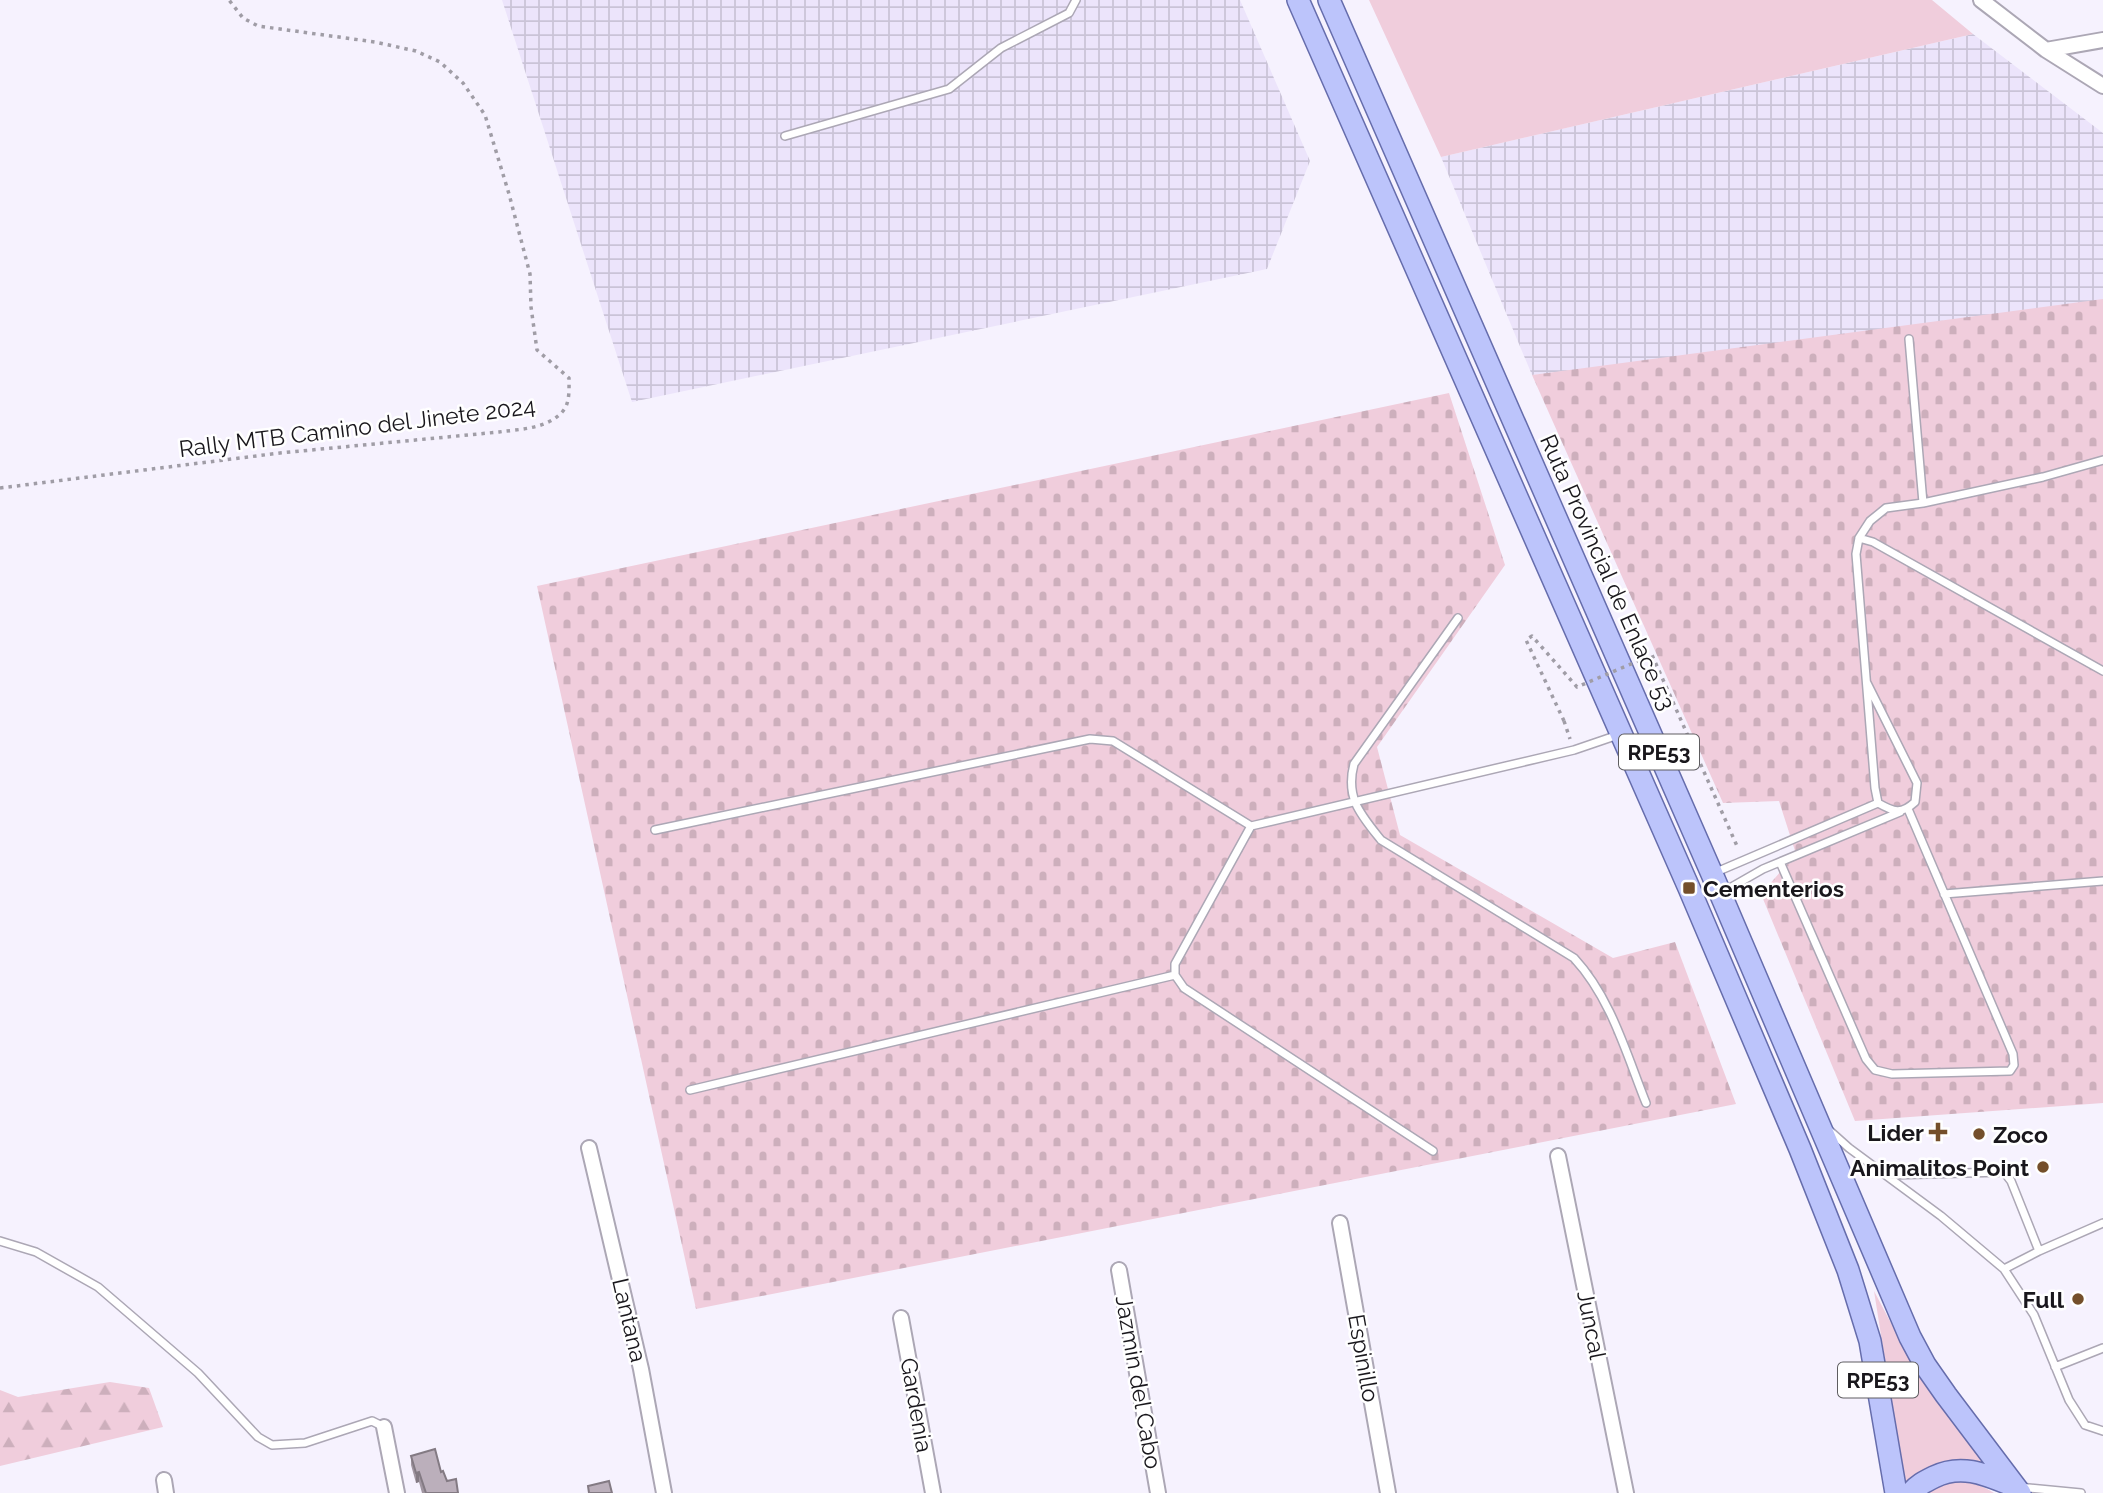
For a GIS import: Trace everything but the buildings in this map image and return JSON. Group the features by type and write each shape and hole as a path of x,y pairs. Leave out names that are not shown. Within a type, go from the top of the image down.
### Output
{"main road":[{"name":"RPE53","path":"1297,0 1689,888 1800,1149 1848,1270 1870,1340 1896,1493"},
{"name":"Ruta Provincial de Enlace 53","path":"1329,0 1716,883 1910,1337 1946,1395 2018,1490"},
{"path":"1911,1493 1918,1485 1945,1472 1964,1469 2018,1490"}],"street":[{"path":"1981,0 2046,50 2103,86"},
{"path":"2046,50 2103,40"},
{"name":"Lantana","path":"589,1148 641,1368 664,1493"},
{"name":"Juncal","path":"1558,1156 1626,1493"},
{"name":"Espinillo","path":"1340,1223 1388,1493"},
{"name":"Jazmin del Cabo","path":"1119,1270 1158,1493"},
{"name":"Gardenia","path":"901,1318 933,1493"},
{"path":"384,1427 397,1493"}],"lane":[{"path":"785,136 949,89 1001,48 1069,13 1076,0"},
{"path":"1909,338 1923,502"},
{"path":"1878,803 1856,554 1858,538 1870,521 1886,508 2043,477 2103,460"},
{"path":"1858,538 1873,542 2103,671"},
{"path":"1458,618 1354,764 1351,787 1353,801 1381,840 1574,958 1590,975 1602,995 1646,1103"},
{"path":"1716,883 1763,869 1904,810 1915,802 1917,783 1867,683"},
{"path":"655,830 1090,739 1114,741 1251,825 1574,750 1620,734"},
{"path":"1716,883 1878,803"},
{"path":"1878,803 1888,808 1904,810"},
{"path":"1780,862 1866,1059 1875,1070 1892,1074 2010,1071 2014,1065 2013,1054 1944,894 1904,810"},
{"path":"1251,825 1175,964 1175,975 1184,988 1433,1151"},
{"path":"1944,894 2103,881"},
{"path":"690,1090 1175,975"},
{"path":"1818,1121 1849,1148 1941,1216 2004,1269 2035,1315 2069,1400 2085,1424 2103,1431"},
{"path":"1888,1175 2004,1172 2011,1181 2039,1251"},
{"path":"2004,1269 2103,1223"},
{"path":"0,1241 36,1252 98,1287 198,1373 258,1437 272,1445 305,1443 372,1421 384,1427"},
{"path":"2055,1367 2103,1348"},
{"path":"2018,1490 2081,1493"}],"path":[{"name":"Rally MTB Camino del Jinete 2024","path":"0,488 280,453 532,428 550,422 564,410 569,396 569,378 537,351 530,274 509,194 485,115 463,83 440,62 416,51 375,42 258,26 243,18 229,0"},
{"path":"1574,750 1564,721 1526,640 1532,636 1577,688 1652,655 1737,846"}],"shaded area":[{"path":"502,0 1240,0 1310,161 1267,269 632,402"},
{"path":"1973,34 2103,133 2103,307 1532,375 1441,157"}],"green space":[{"path":"1369,0 1932,0 1973,34 1441,157"},
{"path":"2103,299 2103,1103 1855,1121 1761,894 1796,854 1779,801 1723,803 1532,375"},
{"path":"1449,393 1505,565 1377,747 1400,835 1613,958 1675,942 1736,1104 696,1309 537,586"},
{"path":"1874,1291 1918,1374 1986,1465 1960,1461 1942,1464 1905,1486"},
{"path":"110,1382 149,1388 163,1427 0,1466 0,1390 18,1397"},
{"path":"1957,1481 1976,1484 1994,1493 1928,1493"}],"place":[{"name":"Cementerios","path":"1689,888"},
{"name":"Lider","path":"1938,1132"},
{"name":"Zoco","path":"1979,1134"},
{"name":"Animalitos Point","path":"2043,1167"},
{"name":"Full","path":"2078,1299"}]}
